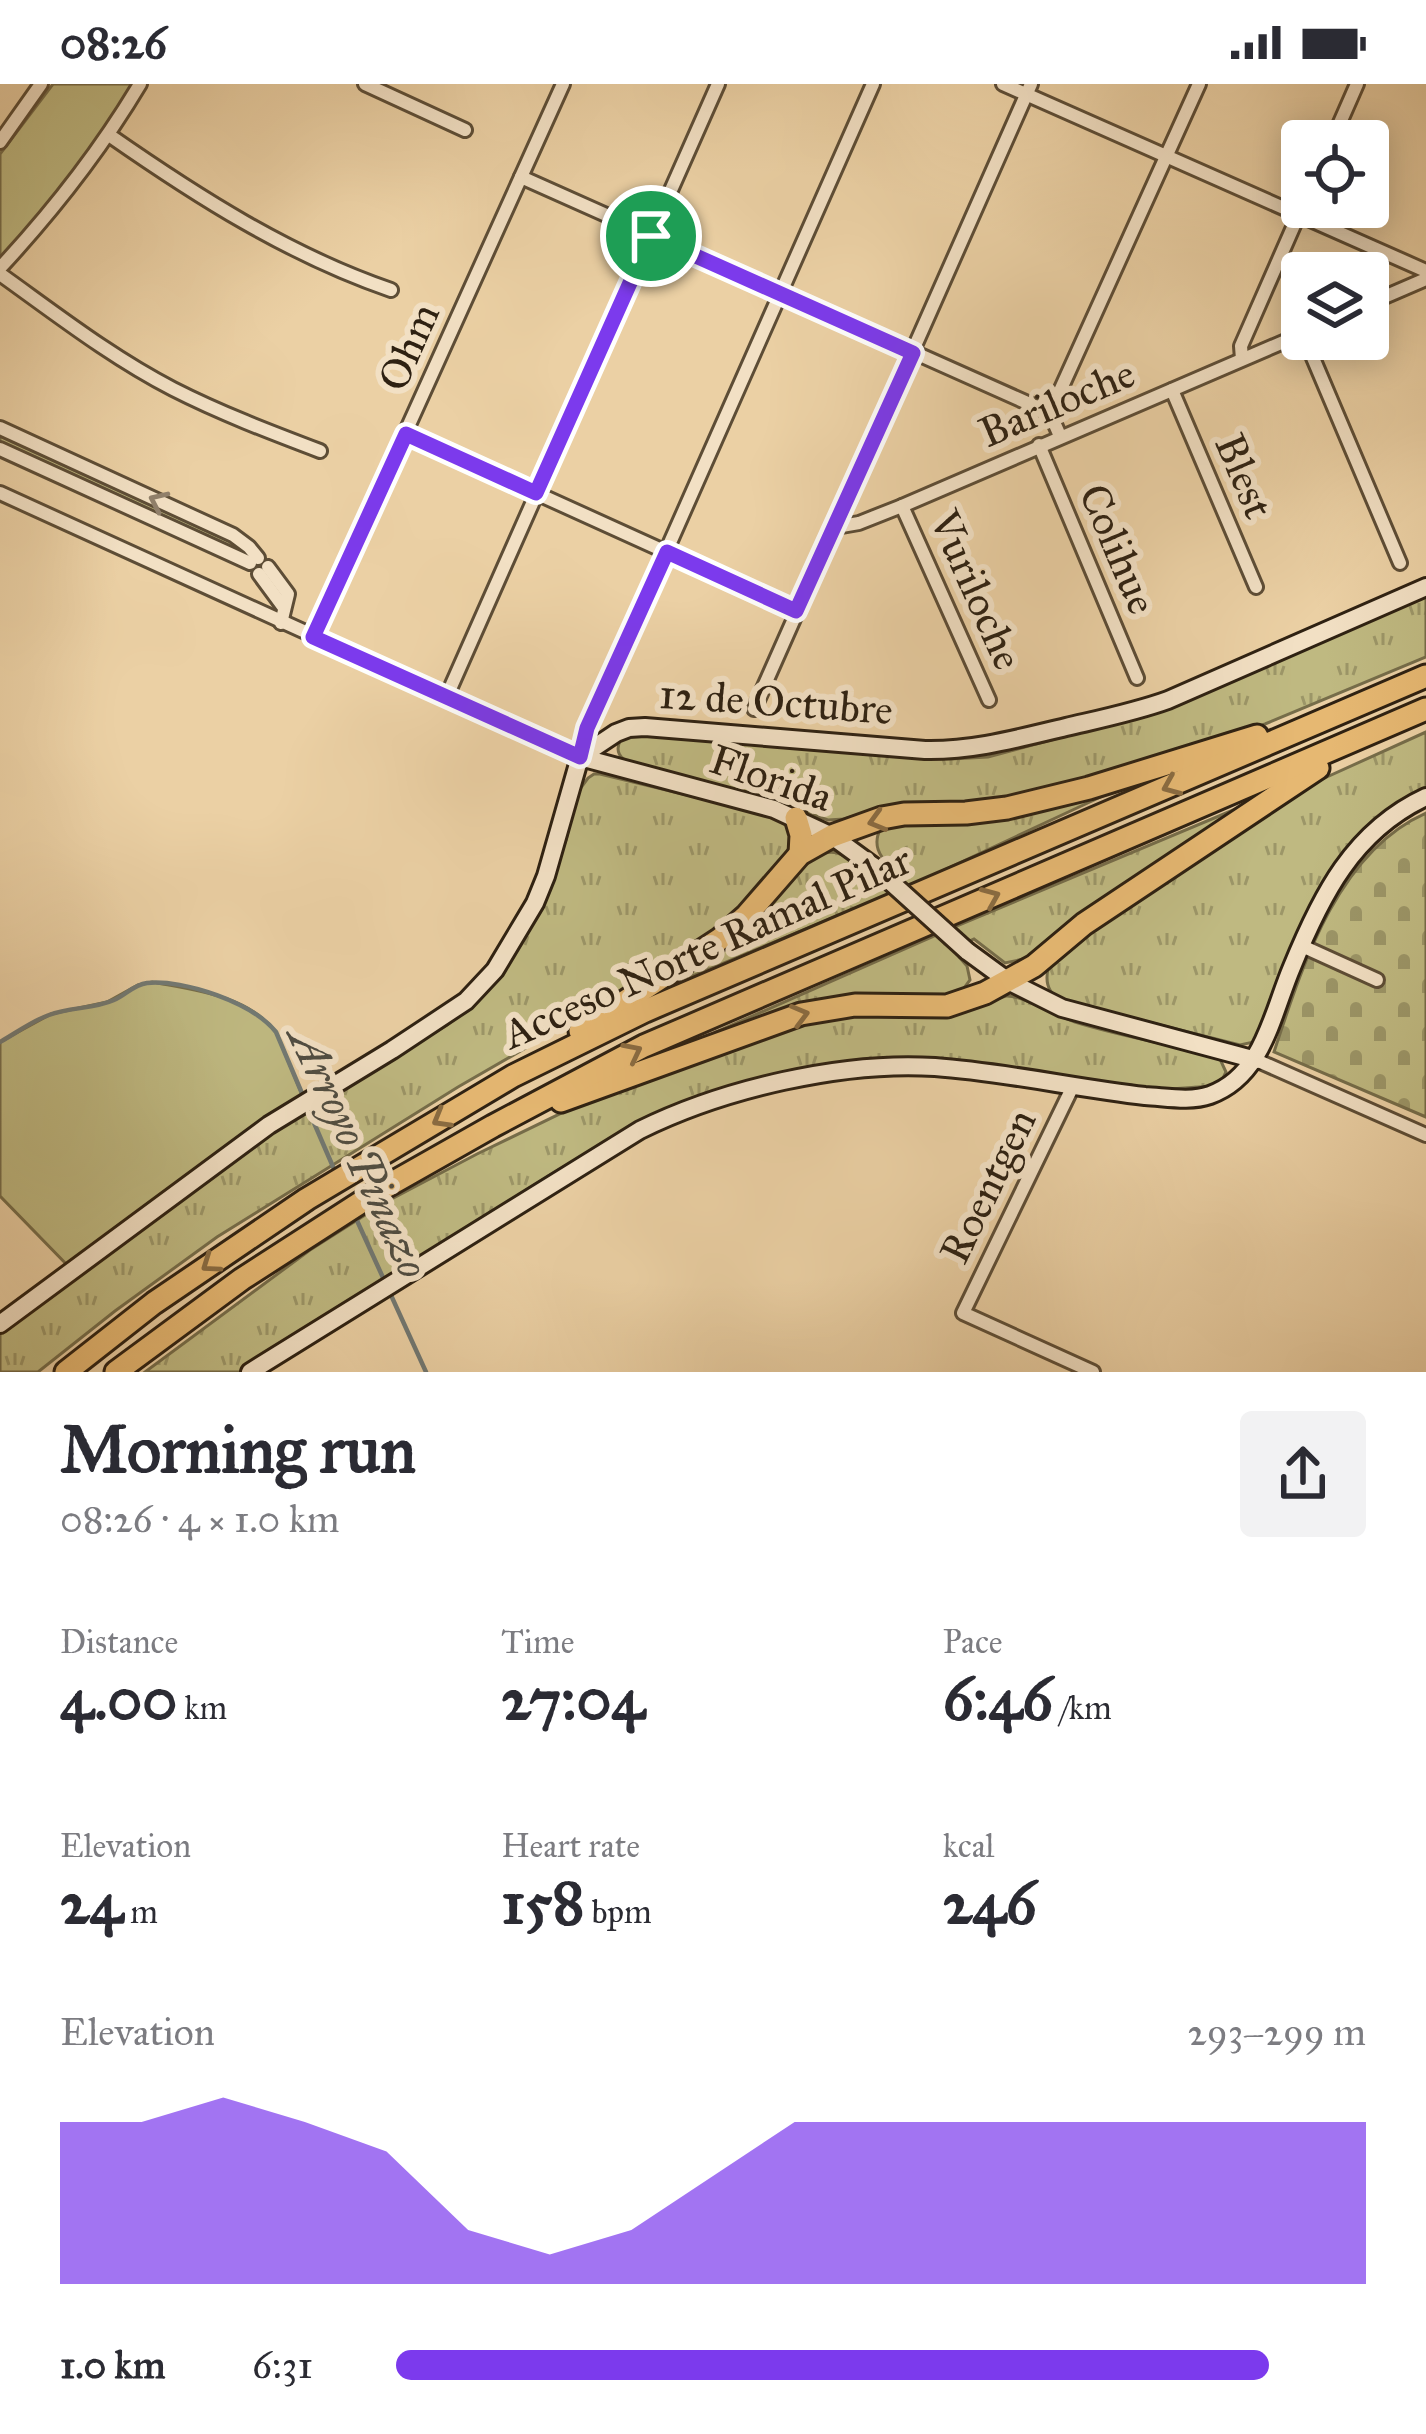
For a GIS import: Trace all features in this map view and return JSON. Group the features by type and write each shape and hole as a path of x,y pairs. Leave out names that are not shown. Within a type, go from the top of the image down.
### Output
{"highway":[{"name":"Acceso Norte Ramal Pilar","path":"65,1372 307,1199 513,1076 645,1011 1426,676"},
{"path":"513,1076 720,939 800,854 832,836 882,818 1007,808 1089,788 1356,706"},
{"name":"Acceso Norte Ramal Pilar","path":"116,1372 320,1227 583,1077 679,1030 1426,709"},
{"path":"493,1126 801,1014 854,1005 947,1006 985,993 1034,966 1084,923 1370,734"},
{"path":"796,818 800,854"}],"street":[{"path":"0,142 41,84"},
{"path":"140,84 110,136 0,271 106,349 173,389 320,452"},
{"path":"365,84 465,130"},
{"name":"Ohm","path":"313,637 563,84"},
{"path":"446,698 718,84"},
{"path":"0,1324 269,1125 451,1012 495,970 546,876 587,728 873,84"},
{"path":"1003,84 1029,89 1166,157 1281,204"},
{"path":"1050,413 1199,84"},
{"path":"1341,120 1357,84"},
{"path":"754,709 1029,89"},
{"path":"110,136 247,224 322,263 391,290"},
{"path":"521,177 1050,413 1060,436"},
{"path":"1242,359 1240,346 1293,228"},
{"path":"1332,228 1426,275"},
{"path":"1389,294 1426,275"},
{"name":"Bariloche","path":"836,527 902,506 1281,345"},
{"path":"1314,360 1400,563"},
{"name":"Blest","path":"1172,390 1256,587"},
{"path":"0,428 242,541 288,594 283,616"},
{"path":"406,434 796,611"},
{"name":"Colihue","path":"1039,446 1137,678"},
{"path":"0,448 259,566"},
{"name":"Florida","path":"0,493 283,616 313,637 580,757 774,808 796,818 874,866 967,952 1043,1000 1079,1014 1256,1060 1426,1135"},
{"name":"Vuriloche","path":"902,506 989,700"},
{"path":"235,555 242,541"},
{"name":"12 de Octubre","path":"580,757 616,733 645,727 925,750 995,745 1168,700 1426,587"},
{"path":"250,1372 640,1130 710,1100 874,1068 961,1070 1180,1099 1221,1090 1256,1060 1302,946 1343,865 1385,821 1426,797"},
{"path":"1302,946 1377,980"},
{"name":"Roentgen","path":"1072,1088 963,1313 1093,1372"}],"green space":[{"path":"53,84 135,84 67,185 0,261 0,154"},
{"path":"0,434 236,540 238,546 232,548 0,443"},
{"path":"1426,592 1426,657 1179,755 988,803 888,806 828,820 745,792 630,763 618,751 620,741 635,734 951,759 988,757 1159,711"},
{"path":"1426,732 1426,789 1377,818 1342,854 1297,935 1264,1027 1254,1042 1240,1045 1061,1000 1051,991 1048,969 1093,925 1253,818 1318,781"},
{"path":"594,774 765,814 794,835 792,851 748,902 708,935 217,1237 38,1372 0,1372 0,1334 274,1129 447,1025 481,998 539,911 566,840 577,793"},
{"path":"1122,787 912,885 637,999 817,855 841,854 870,878 891,868 878,850 881,828"},
{"path":"1250,803 1028,958 1005,963 974,939 952,949 967,966 970,980 962,991 716,1032 957,926"},
{"path":"1426,813 1426,1117 1274,1052 1311,949 1346,883 1395,831"},
{"path":"152,982 219,996 264,1020 276,1032 305,1102 73,1271 0,1196 0,1042 51,1014 107,1002"},
{"path":"1006,996 1092,1027 1212,1055 1220,1059 1226,1072 1213,1086 1156,1090 909,1059 646,1118 240,1372 145,1372 310,1250 384,1203 603,1093 789,1025 856,1012 954,1013"}],"waterway":[{"name":"Arroyo Pinazo","path":"0,1042 57,1012 106,1003 142,984 180,985 217,995 265,1021 276,1032 304,1098"},
{"name":"Arroyo Pinazo","path":"308,1109 337,1176"},
{"name":"Arroyo Pinazo","path":"354,1214 426,1372"}],"route":[{"path":"651,236 913,353 796,611 667,552 587,728 580,757 313,637 406,434 536,493 651,236"}]}
